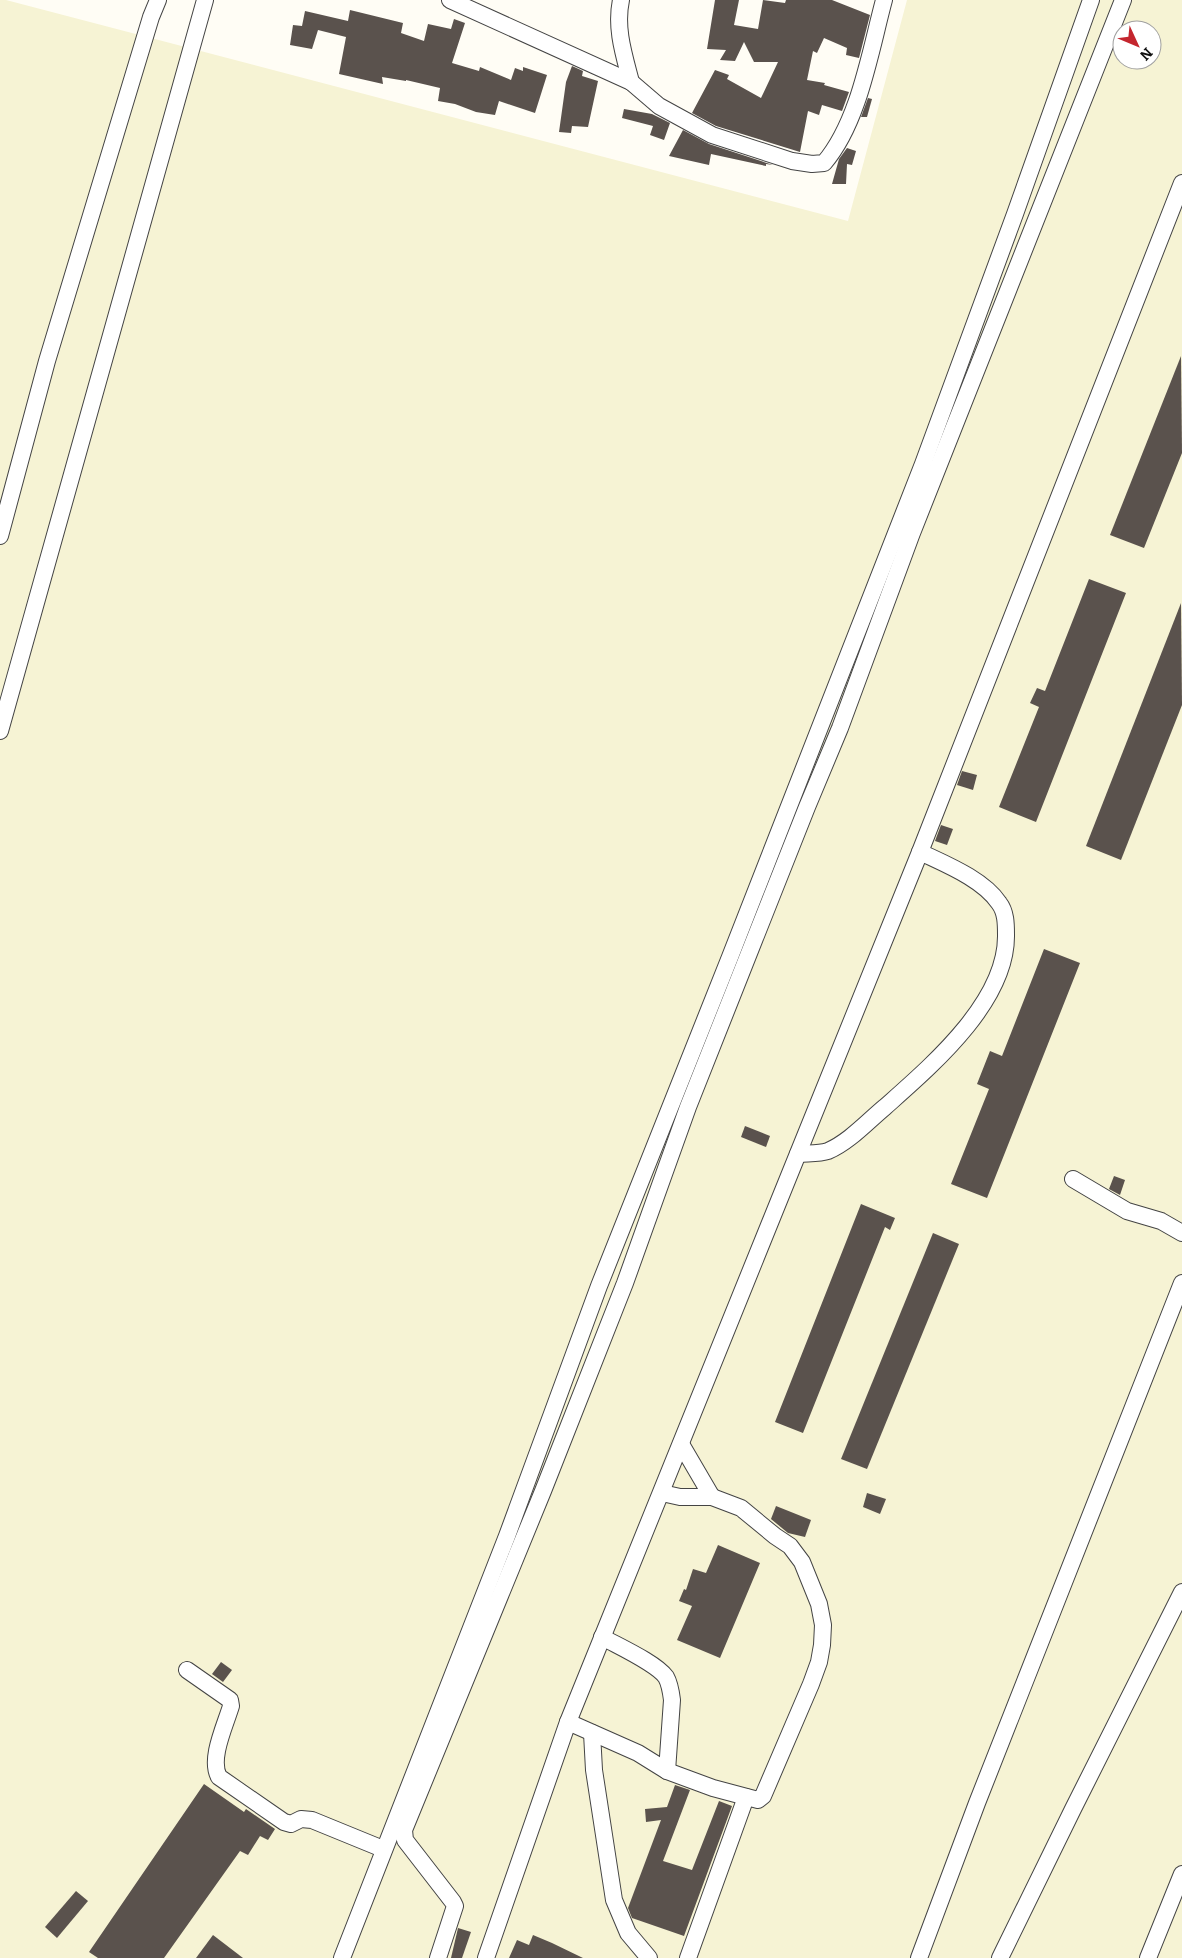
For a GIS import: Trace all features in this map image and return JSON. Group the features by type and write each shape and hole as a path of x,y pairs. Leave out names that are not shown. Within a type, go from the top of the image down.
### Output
{"street":[{"path":"0,536 47,361 151,17 158,0"},
{"path":"0,731 205,0"},
{"path":"450,0 631,82 659,106 712,135 792,161 812,164 824,163 837,147 855,107 884,0"},
{"path":"621,0 618,14 619,32 631,82"},
{"path":"342,1958 383,1849 507,1536 599,1286 923,464 1091,0"},
{"path":"438,1958 455,1906 405,1840 404,1830 565,1437 625,1283 688,1107 840,728 912,533 1124,0"},
{"path":"486,1958 568,1722 920,852 1182,183"},
{"path":"798,1154 827,1151 845,1141 903,1091 964,1031 983,1003 999,974 1006,942 1006,920 999,903 986,888 920,852"},
{"path":"1073,1179 1127,1210 1161,1221 1182,1233"},
{"path":"919,1958 977,1803 1182,1283"},
{"path":"681,1444 712,1497"},
{"path":"568,1722 638,1753 667,1771 758,1800 763,1796 811,1684 822,1645 823,1625 819,1604 810,1580 802,1562 790,1546 741,1508 712,1497 680,1497 662,1493"},
{"path":"1000,1958 1072,1809 1182,1592"},
{"path":"602,1637 659,1670 666,1678 671,1690 672,1700 667,1771"},
{"path":"188,1670 230,1700 231,1706 216,1755 214,1769 219,1778 284,1822 291,1824 301,1819 312,1820 383,1849"},
{"path":"592,1733 594,1770 614,1900 628,1933 648,1958"},
{"path":"688,1958 746,1797"},
{"path":"1148,1958 1182,1874"}],"shaded area":[{"path":"0,0 6,0 848,221 907,0 1182,0 1182,1958 0,1958"}],"building":[{"path":"715,0 739,0 734,25 758,29 763,0 785,3 786,0 832,0 870,15 859,58 846,55 847,48 824,38 817,53 813,51 807,80 825,83 824,85 849,92 842,111 822,105 819,115 808,111 800,152 716,126 692,113 715,70 729,75 727,79 761,98 778,62 754,62 744,42 735,61 720,60 726,50 707,49"},
{"path":"350,10 403,23 401,33 424,41 428,24 451,29 454,19 465,23 452,63 479,71 480,67 511,80 515,68 523,71 523,67 547,75 535,113 499,101 495,115 476,112 455,104 438,101 440,88 406,80 382,77 383,84 339,74 346,37 318,30 312,49 290,45 293,25 302,26 305,11 348,21"},
{"path":"572,66 583,71 582,76 598,81 588,127 572,126 571,133 559,132 566,82"},
{"path":"868,98 872,99 867,117 861,117"},
{"path":"624,109 652,114 670,123 664,140 650,135 653,126 622,118"},
{"path":"683,130 709,144 773,165 766,164 766,166 711,154 709,165 669,156"},
{"path":"847,148 856,151 852,165 847,164 846,184 832,184 839,159"},
{"path":"1181,356 1182,453 1144,548 1110,535"},
{"path":"1089,579 1126,593 1036,822 999,807 1039,707 1030,703 1037,688 1045,691"},
{"path":"1181,603 1182,705 1121,860 1086,846"},
{"path":"962,771 977,775 973,790 957,785"},
{"path":"941,825 953,829 947,845 935,841"},
{"path":"1044,949 1080,963 987,1198 951,1184 989,1089 977,1084 990,1051 1002,1056"},
{"path":"745,1126 770,1136 766,1147 741,1137"},
{"path":"1114,1176 1125,1180 1120,1195 1109,1189"},
{"path":"861,1204 895,1218 890,1230 885,1227 803,1433 775,1422"},
{"path":"933,1233 959,1244 867,1469 841,1459"},
{"path":"867,1493 886,1499 880,1514 863,1507"},
{"path":"776,1506 811,1520 805,1537 788,1533 771,1519"},
{"path":"718,1545 760,1563 720,1658 677,1640 692,1606 679,1601 684,1589 686,1590 693,1569 706,1573"},
{"path":"221,1662 232,1670 223,1682 212,1674"},
{"path":"204,1784 244,1812 246,1809 275,1829 268,1840 260,1836 248,1855 240,1851 164,1958 98,1958 89,1952"},
{"path":"675,1785 690,1790 663,1861 692,1870 719,1801 732,1806 684,1936 632,1918 628,1908 661,1820 646,1822 645,1809 667,1807"},
{"path":"76,1891 88,1901 57,1938 45,1927"},
{"path":"458,1928 471,1932 462,1958 451,1958"},
{"path":"213,1935 243,1958 196,1958"},
{"path":"533,1935 583,1958 509,1958 517,1940 529,1945"}]}
